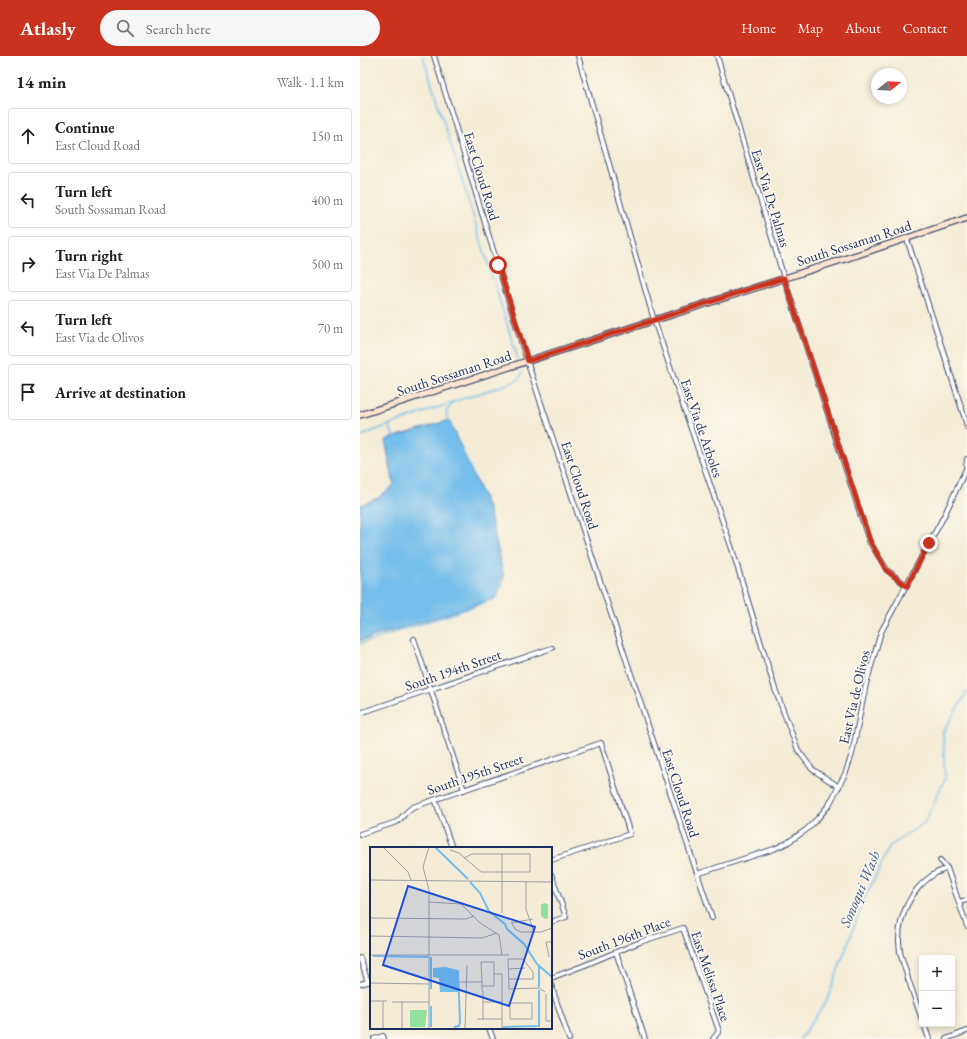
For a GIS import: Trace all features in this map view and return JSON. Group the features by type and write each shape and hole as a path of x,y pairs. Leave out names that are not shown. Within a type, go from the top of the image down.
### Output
{"main road":[{"name":"South Sossaman Road","path":"360,415 907,239 967,218"}],"street":[{"name":"East Cloud Road","path":"434,56 528,361 712,918"},
{"name":"East Via de Arboles","path":"578,56 654,320 732,549 775,689 798,750 812,769 839,787"},
{"name":"East Via De Palmas","path":"717,56 784,278 870,541 886,570 907,586"},
{"path":"907,239 967,427"},
{"name":"East Via de Olivos","path":"697,874 774,849 787,843 806,830 829,805 846,772 852,754 866,684 881,632 943,518 966,469 967,459"},
{"path":"414,639 464,790"},
{"name":"South 194th Street","path":"360,713 552,648"},
{"name":"South 195th Street","path":"360,834 397,822 412,807 601,743 630,834 552,860"},
{"path":"436,799 452,847"},
{"path":"940,860 947,868 967,926"},
{"path":"919,1010 900,952 900,925 907,904 914,894 930,877 947,868"},
{"path":"552,877 566,917 552,922"},
{"path":"959,902 967,900"},
{"name":"South 196th Place","path":"552,978 640,942 683,928"},
{"name":"East Melissa Place","path":"683,928 719,1031 714,1039"},
{"path":"616,952 645,1039"},
{"path":"360,958 369,981 360,984"},
{"path":"552,989 569,1039"},
{"path":"925,1027 928,1039"},
{"path":"489,1029 493,1039"},
{"path":"946,1039 967,1031"},
{"path":"374,1039 383,1038"}],"water":[{"path":"449,420 489,510 504,577 497,598 360,641 360,505 378,498 394,485 385,440"}],"waterway":[{"path":"423,56 518,359"},
{"path":"360,437 453,402 511,383 519,378 522,372"},
{"path":"448,421 446,412 453,402"},
{"path":"389,425 395,437"},
{"path":"461,447 474,477"},
{"path":"360,644 473,607 490,599"},
{"name":"Sonoqui Wash","path":"800,1039 827,1000 864,900 890,846 925,822 945,779 943,732 967,692"}],"route":[{"path":"498,265 528,361 784,278 870,541 877,555 886,570 907,586 929,543"}]}
